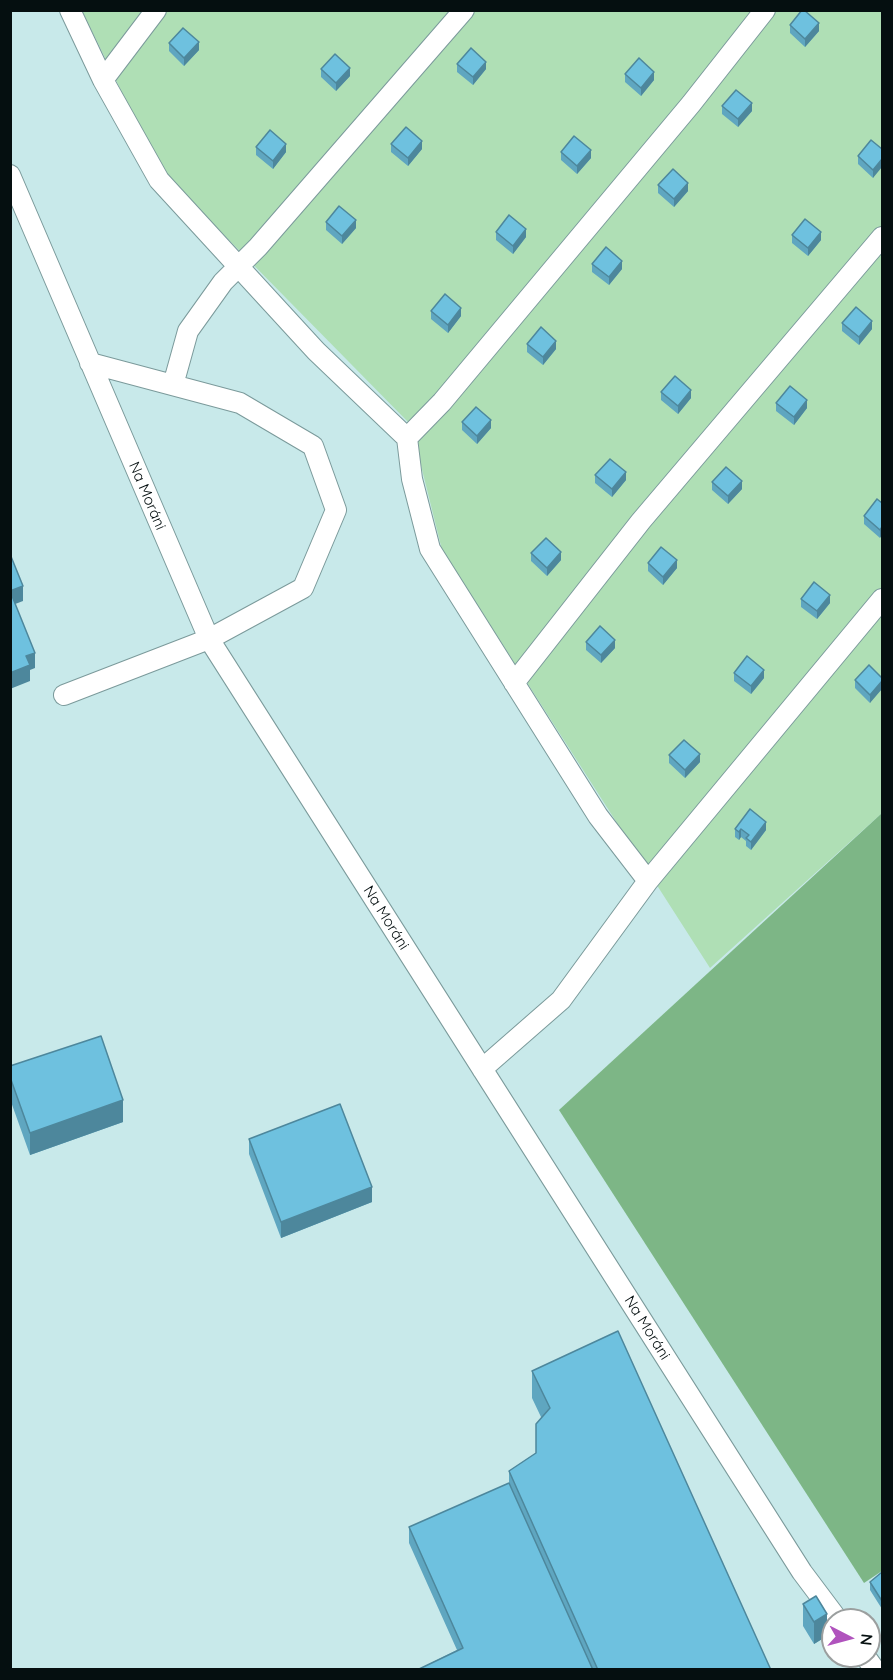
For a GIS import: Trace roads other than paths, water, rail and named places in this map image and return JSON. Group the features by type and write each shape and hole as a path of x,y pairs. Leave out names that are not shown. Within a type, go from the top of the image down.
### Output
{"lane":[{"path":"70,10 103,80 159,180 316,351 407,438 412,479 430,549 598,816 648,881"},
{"path":"103,80 156,10"},
{"path":"173,385 188,331 223,282 258,247 464,10"},
{"path":"407,438 487,348 691,104 765,10"},
{"name":"Na Moráni","path":"10,175 209,639 802,1572 829,1608"},
{"path":"514,683 641,521 882,237"},
{"path":"64,695 209,639 303,588 336,510 313,446 240,403 90,363"},
{"path":"482,1069 561,1000 648,881 882,599"}]}
